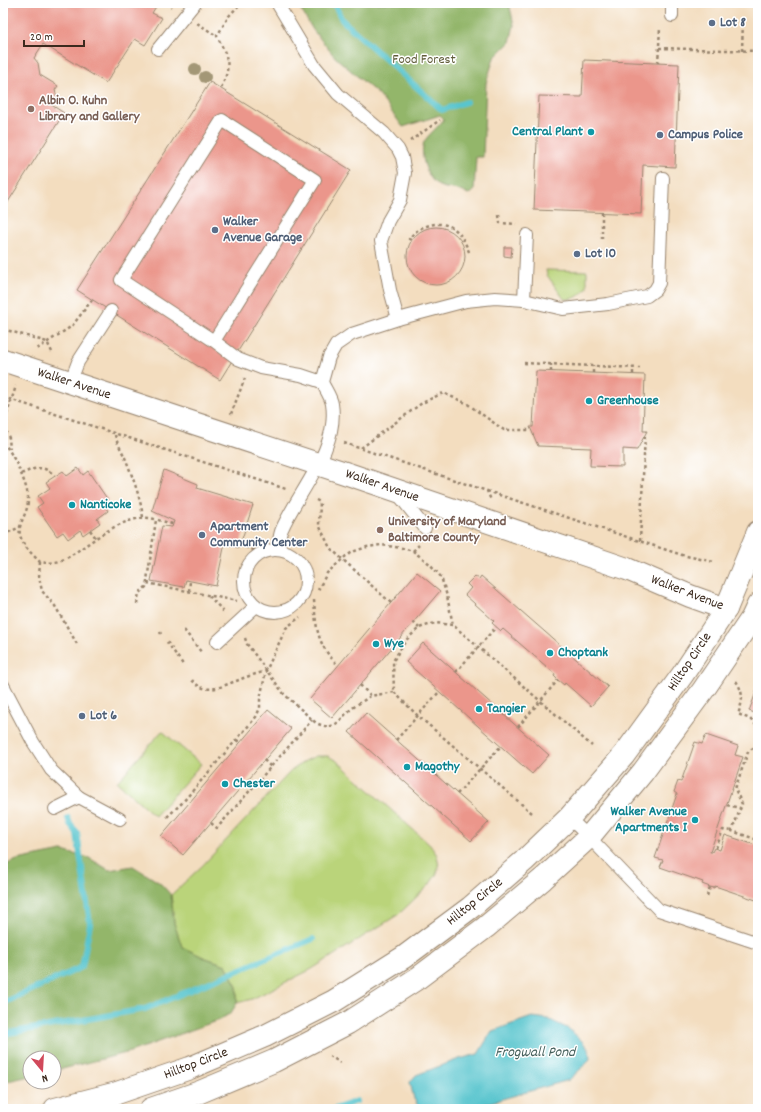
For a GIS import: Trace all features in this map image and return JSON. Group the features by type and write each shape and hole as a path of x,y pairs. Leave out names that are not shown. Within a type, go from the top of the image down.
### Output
{"street":[{"name":"Walker Avenue","path":"3,360 318,464 627,569 690,596 726,609 756,614"},
{"name":"Hilltop Circle","path":"55,1109 117,1094 190,1068 265,1036 334,1001 404,958 470,908 524,861 569,818 624,755 683,674 726,609 758,532"},
{"name":"Hilltop Circle","path":"151,1109 200,1092 274,1061 348,1022 418,978 480,932 543,879 589,837 648,766 756,614"}],"lane":[{"path":"158,49 195,3"},
{"path":"277,3 318,71 338,94 384,133 398,149 402,157 405,173 400,200 388,221 382,241 390,290 398,319"},
{"path":"672,3 672,16"},
{"path":"214,341 315,180 222,120 121,280 214,341 238,359 261,368 322,382"},
{"path":"278,550 281,530 300,494 307,485 330,437 334,419 332,402 322,382 329,357 336,345 352,334 398,319 466,301 495,298 524,300 563,309 608,304 647,296 659,283 663,178"},
{"path":"524,300 527,236"},
{"path":"70,383 78,362 111,311"},
{"path":"395,490 425,528"},
{"path":"278,550 294,556 301,562 307,579 303,596 297,604 282,612 273,612 256,606 248,598 244,587 244,576 248,565 256,556 266,551 278,550"},
{"path":"217,642 256,606"},
{"path":"3,685 51,770 79,797 120,819"},
{"path":"55,809 79,797"},
{"path":"569,818 660,910 758,943"}],"path":[{"path":"217,36 230,16 241,3"},
{"path":"742,51 743,18"},
{"path":"192,20 217,36 227,58 228,68 221,88"},
{"path":"658,63 660,25"},
{"path":"659,48 758,51"},
{"path":"416,137 440,120"},
{"path":"602,212 602,239"},
{"path":"499,215 500,223 518,224"},
{"path":"411,240 409,239 412,234 421,228 429,225 442,225 453,228 463,238 470,254"},
{"path":"35,350 72,326 92,300"},
{"path":"3,329 47,342 54,356"},
{"path":"524,363 640,368"},
{"path":"551,364 551,372"},
{"path":"593,365 593,373"},
{"path":"633,367 633,374"},
{"path":"229,420 245,378"},
{"path":"10,450 9,438 3,425 16,386"},
{"path":"362,448 422,403 443,393 466,403 504,430 531,430"},
{"path":"3,397 115,435 290,491"},
{"path":"640,541 645,434"},
{"path":"115,435 127,461 143,518"},
{"path":"3,442 10,450 21,474 29,500 26,514 20,527 21,537 27,549 40,562 42,591 55,606 77,644"},
{"path":"341,442 682,555 714,562"},
{"path":"21,474 34,468 41,468 51,472 55,476"},
{"path":"487,491 493,505"},
{"path":"314,498 320,502 319,524 330,548 391,603"},
{"path":"40,562 56,562 65,559 118,525 143,518 173,524"},
{"path":"137,604 139,593 146,587 147,583 156,520"},
{"path":"3,535 20,527"},
{"path":"90,530 96,538"},
{"path":"240,545 254,550"},
{"path":"318,590 327,573 342,559 355,551 367,546 381,545 402,548 413,552 430,564 441,577 447,596 453,625"},
{"path":"413,552 419,545"},
{"path":"189,591 190,581"},
{"path":"147,583 237,601"},
{"path":"209,596 228,616"},
{"path":"314,600 317,631 321,644 329,656 338,665"},
{"path":"168,817 182,803 256,717 260,708 260,699 266,671 286,628 300,617"},
{"path":"413,622 419,628"},
{"path":"532,813 417,715 394,692 393,661 406,640 419,628 435,623 453,625 592,746"},
{"path":"456,672 496,627"},
{"path":"184,630 202,653"},
{"path":"245,636 246,644 284,694 312,720 322,726 331,726 338,722 351,709 371,696 394,692"},
{"path":"167,642 184,666"},
{"path":"192,680 196,685 202,688 218,688 266,671"},
{"path":"734,678 741,689 742,703 738,714 750,719 758,727"},
{"path":"518,727 558,680"},
{"path":"360,685 371,696"},
{"path":"396,740 439,692"},
{"path":"211,823 217,828 312,720"},
{"path":"237,740 240,743"},
{"path":"732,831 742,804 735,789 748,752 758,744"},
{"path":"457,794 501,746"},
{"path":"264,760 271,767"},
{"path":"182,803 186,807"},
{"path":"727,805 740,808"},
{"path":"716,848 723,830 732,831 758,840"},
{"path":"707,896 710,887"}],"green space":[{"name":"Food Forest","path":"297,3 509,3 514,25 510,42 494,58 486,83 483,157 476,157 474,191 467,194 458,190 439,186 431,178 425,166 423,160 424,142 444,119 440,115 403,127 379,95 335,57 313,30"},
{"path":"546,270 587,271 587,288 577,297 564,299 547,275"},
{"path":"162,731 201,764 155,816 117,782"},
{"path":"316,756 328,756 337,761 430,845 437,855 439,867 436,875 429,885 399,914 312,969 252,999 237,1003 237,987 226,965 203,957 182,947 174,923 171,895 203,865 291,771 305,761"},
{"path":"62,851 89,858 109,870 133,866 160,883 171,895 174,923 182,947 203,957 226,965 237,987 237,1003 231,1013 219,1020 130,1052 62,1069 62,1050 22,1050 22,1078 3,1082 3,866 17,860"}],"water":[{"name":"Frogwall Pond","path":"532,1017 548,1019 569,1029 589,1050 590,1060 569,1080 467,1109 420,1109 414,1099 410,1082 416,1075 459,1059 478,1054 492,1031"}],"building":[{"name":"Albin O. Kuhn Library and Gallery","path":"3,3 154,3 157,5 152,13 162,18 145,45 135,39 106,83 43,44 34,58 38,63 40,75 58,86 55,90 57,98 48,100 47,102 64,113 3,210"},
{"name":"Central Plant","path":"584,60 679,64 675,167 643,165 641,214 534,210 539,96 582,97"},
{"name":"Walker Avenue Garage","path":"210,82 351,170 220,380 77,290"},
{"path":"430,227 442,227 457,235 465,250 465,262 457,277 442,285 430,285 415,277 407,262 407,250 415,235"},
{"path":"504,247 512,247 511,257 504,256"},
{"name":"Greenhouse","path":"536,371 645,375 643,431 647,431 637,450 623,449 623,467 590,466 591,448 538,446 530,427 533,427"},
{"name":"Nanticoke","path":"78,468 83,475 88,471 108,500 103,503 108,511 97,519 100,523 83,535 80,530 68,539 63,532 57,536 37,507 43,503 38,496 50,488 46,482 63,471 67,476"},
{"name":"Apartment Community Center","path":"164,470 198,484 197,488 253,505 239,548 225,543 216,586 186,580 184,587 151,581 162,526 172,527 174,521 152,511"},
{"name":"Wye","path":"417,572 440,591 332,718 310,699"},
{"name":"Choptank","path":"475,576 479,579 481,576 608,687 591,706 565,683 564,685 558,680 554,676 555,674 503,629 501,631 492,623 494,621 465,595 471,588 467,584"},
{"name":"Tangier","path":"423,643 549,755 532,774 406,662"},
{"path":"758,687 758,714 749,711"},
{"name":"Chester","path":"268,710 291,729 183,855 161,836"},
{"name":"Magothy","path":"366,713 489,822 471,841 349,732"},
{"name":"Walker Avenue Apartments I","path":"706,735 738,746 735,755 743,757 710,852 712,852 714,848 720,850 725,835 758,846 758,894 756,900 715,886 714,888 710,887 702,884 703,882 660,867 663,860 655,858 677,794 674,792 678,781 681,782 695,742 702,744"}],"waterway":[{"path":"334,3 342,20 442,110 466,102"},
{"path":"3,1003 82,967 90,924 77,833 70,824 68,818"},
{"path":"3,1034 145,1009 313,939"},
{"path":"335,1109 357,1101"}],"place":[{"name":"Lot 8","path":"712,23"},
{"name":"Albin O. Kuhn Library and Gallery","path":"31,109"},
{"name":"Central Plant","path":"591,132"},
{"name":"Campus Police","path":"660,135"},
{"name":"Walker Avenue Garage","path":"215,230"},
{"name":"Lot 10","path":"577,254"},
{"name":"Greenhouse","path":"589,401"},
{"name":"Nanticoke","path":"72,505"},
{"name":"University of Maryland Baltimore County","path":"380,530"},
{"name":"Apartment Community Center","path":"202,535"},
{"name":"Wye","path":"376,644"},
{"name":"Choptank","path":"550,653"},
{"name":"Tangier","path":"479,709"},
{"name":"Lot 6","path":"82,716"},
{"name":"Magothy","path":"407,767"},
{"name":"Chester","path":"225,784"},
{"name":"Walker Avenue Apartments I","path":"695,820"}]}
